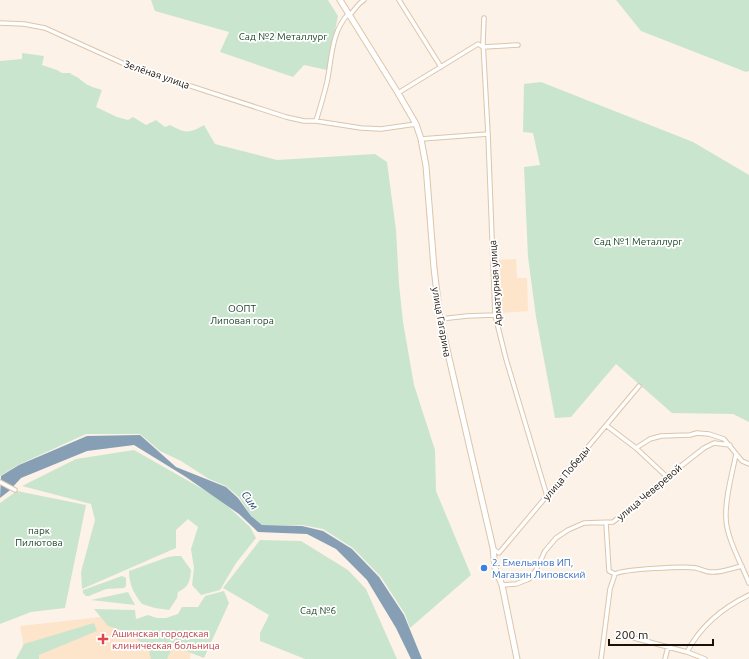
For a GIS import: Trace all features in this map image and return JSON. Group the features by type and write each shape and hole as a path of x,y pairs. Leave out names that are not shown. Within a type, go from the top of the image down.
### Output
{"street":[{"name":"улица Гагарина","path":"340,0 398,93 416,124 421,139 426,166 435,283 440,319 492,548 495,568 502,585 517,659"},
{"path":"316,121 331,63 332,48 335,36 343,20 364,0"},
{"path":"399,0 441,67"},
{"name":"Арматурная улица","path":"484,18 483,47 495,315 504,352 547,496"},
{"name":"Зелёная улица","path":"0,22 45,28 139,69 286,117 304,121 316,121 362,128 381,129 416,124"},
{"path":"398,93 478,44 483,47 518,46"},
{"path":"421,139 488,134"},
{"path":"440,319 495,315"},
{"name":"улица Победы","path":"492,548 499,553 639,386"},
{"path":"607,426 636,448 667,477"},
{"path":"636,448 650,439 661,436 690,436 697,433 717,436 724,439 742,461 749,464"},
{"name":"улица Чеверевой","path":"502,585 523,582 529,579 536,570 545,551 556,538 568,530 584,524 613,522 619,519 667,477 704,448 714,443 730,445"},
{"path":"736,454 728,494 726,520 730,538 749,583"},
{"path":"0,482 15,490"},
{"path":"606,522 609,571 615,574 636,570 675,568 696,568 716,572 742,566"},
{"path":"601,659 610,590 615,574"},
{"path":"687,652 707,622 731,604 749,595"},
{"path":"634,638 687,652 706,659"},
{"path":"665,659 668,647"}],"shaded area":[{"path":"516,259 517,278 527,278 528,311 501,313 495,260"},
{"name":"Ашинская городская клиническая больница","path":"109,616 175,626 191,653 190,659 26,659 20,626"}],"green space":[{"name":"Сад №2 Металлург","path":"151,0 328,0 338,16 327,70 304,65 293,77 220,52 229,32 155,11"},
{"path":"616,0 749,0 749,71 746,72 641,31"},
{"name":"ООПТ Липовая гора","path":"22,53 44,56 42,65 62,73 72,73 70,74 86,84 102,90 96,107 117,117 128,120 133,117 146,125 156,120 165,127 170,125 183,131 191,131 204,125 215,144 277,160 375,154 387,162 396,230 403,322 414,385 435,450 436,491 471,575 410,628 405,614 381,577 353,548 323,529 302,525 262,525 251,516 239,497 226,486 209,479 181,461 160,451 140,434 86,434 18,465 0,476 0,61 22,59"},
{"name":"Сад №1 Металлург","path":"541,82 693,142 749,175 749,422 733,414 672,413 616,364 571,417 555,418 536,317 528,257 524,167 540,165 533,133 523,132 524,84"},
{"path":"134,450 220,499 250,527 256,538 236,563 220,590 201,595 192,585 194,568 191,549 198,527 188,519 176,530 176,548 82,589 81,572 95,520 91,504 22,486 76,459"},
{"name":"парк Пилютова","path":"17,491 86,505 65,608 31,612 0,624 0,503"},
{"name":"Сад №6","path":"260,540 301,541 348,570 366,589 397,659 305,659 260,641 260,633 269,615 223,588"},
{"path":"181,556 191,570 187,586 178,592 177,598 169,610 142,604 132,589 129,571 168,557"},
{"path":"122,576 126,578 126,586 124,588 106,589 89,596 86,596 83,593 83,590"},
{"path":"224,591 229,603 204,658 173,646 167,659 151,659 148,648 129,633 108,626 94,609 135,610 136,619 148,615 157,618 166,618 178,614 182,607 198,607 205,596"},
{"path":"128,592 135,605 91,600"},
{"path":"94,623 97,631 39,655 39,659 16,659 24,644"}],"water":[{"path":"140,435 176,467 226,487 238,498 251,516 262,525 302,526 323,531 352,549 379,577 404,615 422,659 411,659 396,628 367,580 336,549 307,534 258,532 239,514 186,477 134,445 87,451 21,478 0,498 1,476 19,465 87,436"}],"place":[{"name":"2. Емельянов ИП, Магазин Липовский","path":"484,568"},
{"name":"Ашинская городская клиническая больница","path":"103,639"}],"water label":[{"name":"Сим","path":"250,500"}]}
